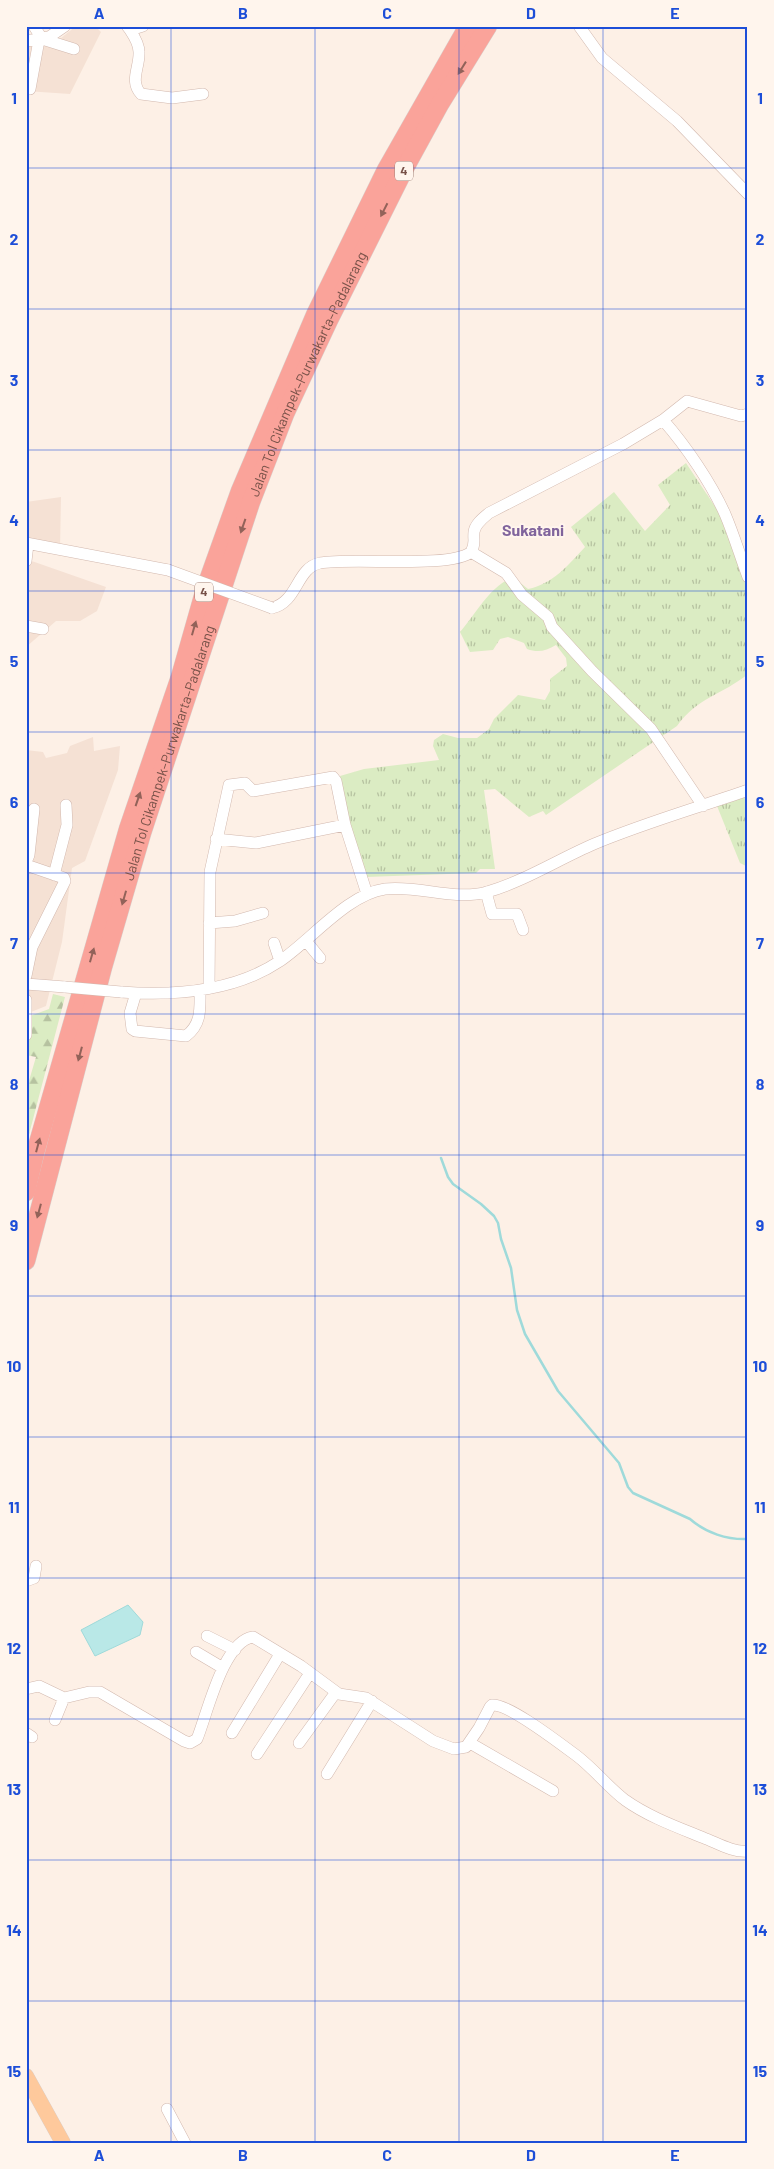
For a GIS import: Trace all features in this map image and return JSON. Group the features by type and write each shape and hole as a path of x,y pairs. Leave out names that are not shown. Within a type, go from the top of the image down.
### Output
{"highway":[{"name":"Jalan Tol Cikampek–Purwakarta–Padalarang","path":"26,1192 36,1150 128,829 180,677 205,589 240,491 315,315 386,170 468,26"},
{"name":"Jalan Tol Cikampek–Purwakarta–Padalarang","path":"26,1261 103,967 142,832 251,502 286,414 329,320 440,104 488,26"}],"main road":[{"path":"26,2076 63,2143"}],"street":[{"path":"26,88 30,89 40,39 34,26"},
{"path":"26,41 54,34 65,26"},
{"path":"143,26 128,28 140,51 134,81 141,94 172,98 203,94"},
{"path":"579,26 602,58 677,121 748,194"},
{"path":"40,39 74,49"},
{"path":"26,561 27,544 168,570 272,608 286,603 307,569 314,564 336,561 401,561 465,557 471,552 476,542 474,532 478,522 489,513 613,449 663,420 680,406 691,401 741,416 748,414"},
{"path":"663,420 676,435 716,496 729,524 748,577"},
{"path":"471,552 506,573 522,595 548,617 552,627 592,671 651,729 703,806"},
{"path":"26,626 43,629"},
{"path":"136,993 130,1013 132,1029 135,1031 186,1036 193,1029 200,1016 209,923 210,872 228,787 231,784 245,783 254,791 333,777 336,780 345,825 367,894"},
{"path":"26,984 136,993 175,993 204,989 249,977 280,961 367,894 386,889 460,894 486,892 520,879 593,844 748,790"},
{"path":"54,875 67,825 66,804"},
{"path":"26,976 32,947 65,882 64,878 26,863 29,854 29,834 34,808"},
{"path":"216,839 256,843 345,825"},
{"path":"486,892 492,914 517,914 523,930"},
{"path":"209,923 235,921 264,913"},
{"path":"306,941 320,958"},
{"path":"274,944 280,961"},
{"path":"26,1000 26,1035"},
{"path":"26,1581 34,1578 36,1566"},
{"path":"207,1636 235,1650"},
{"path":"26,1689 38,1686 64,1698 89,1692 105,1694 190,1743 197,1739 206,1719 211,1698 223,1668 235,1650 245,1640 253,1637 336,1692 342,1695 361,1696 433,1741 454,1750 466,1747 490,1707 492,1705 500,1705 523,1718 577,1756 624,1799 641,1810 672,1826 734,1849 748,1851"},
{"path":"196,1652 223,1668"},
{"path":"232,1732 280,1654"},
{"path":"257,1754 310,1673"},
{"path":"300,1743 336,1692"},
{"path":"55,1720 64,1698"},
{"path":"327,1774 372,1702"},
{"path":"470,1743 553,1791"},
{"path":"167,2109 185,2143"}],"shaded area":[{"path":"76,26 95,26 101,32 70,94 26,91 26,44 60,39"},
{"path":"61,497 60,550 26,547 26,502"},
{"path":"26,559 106,587 97,611 80,621 56,621 26,647"},
{"path":"93,737 94,751 120,746 118,770 85,861 72,868 62,942 46,1006 26,1014 26,750 43,752 46,758 67,753 70,746"}],"green space":[{"path":"686,463 718,511 748,588 748,674 702,702 685,716 677,726 546,815 543,811 529,817 495,789 484,790 495,869 480,869 476,873 366,877 347,815 340,776 364,769 439,760 433,746 434,740 443,734 458,738 477,738 489,729 494,719 518,695 545,700 550,691 550,679 567,666 566,658 556,645 545,650 535,651 527,649 524,643 508,637 500,639 493,650 470,652 460,632 490,594 505,581 513,577 528,589 545,583 560,573 585,547 571,527 614,492 645,531 670,505 658,485"},
{"path":"748,796 748,867 740,863 717,806"},
{"path":"53,994 65,997 26,1146 26,1091 36,1057 26,1055 26,1030 30,1016 49,1009"}],"water":[{"path":"128,1605 143,1622 140,1635 95,1656 81,1630"}],"waterway":[{"path":"441,1158 448,1177 453,1184 481,1204 494,1216 498,1223 501,1239 511,1268 517,1310 525,1334 558,1391 619,1463 628,1487 633,1493 690,1519 710,1532 732,1538 748,1539"}],"district":[{"name":"Sukatani","path":"533,530"}]}
